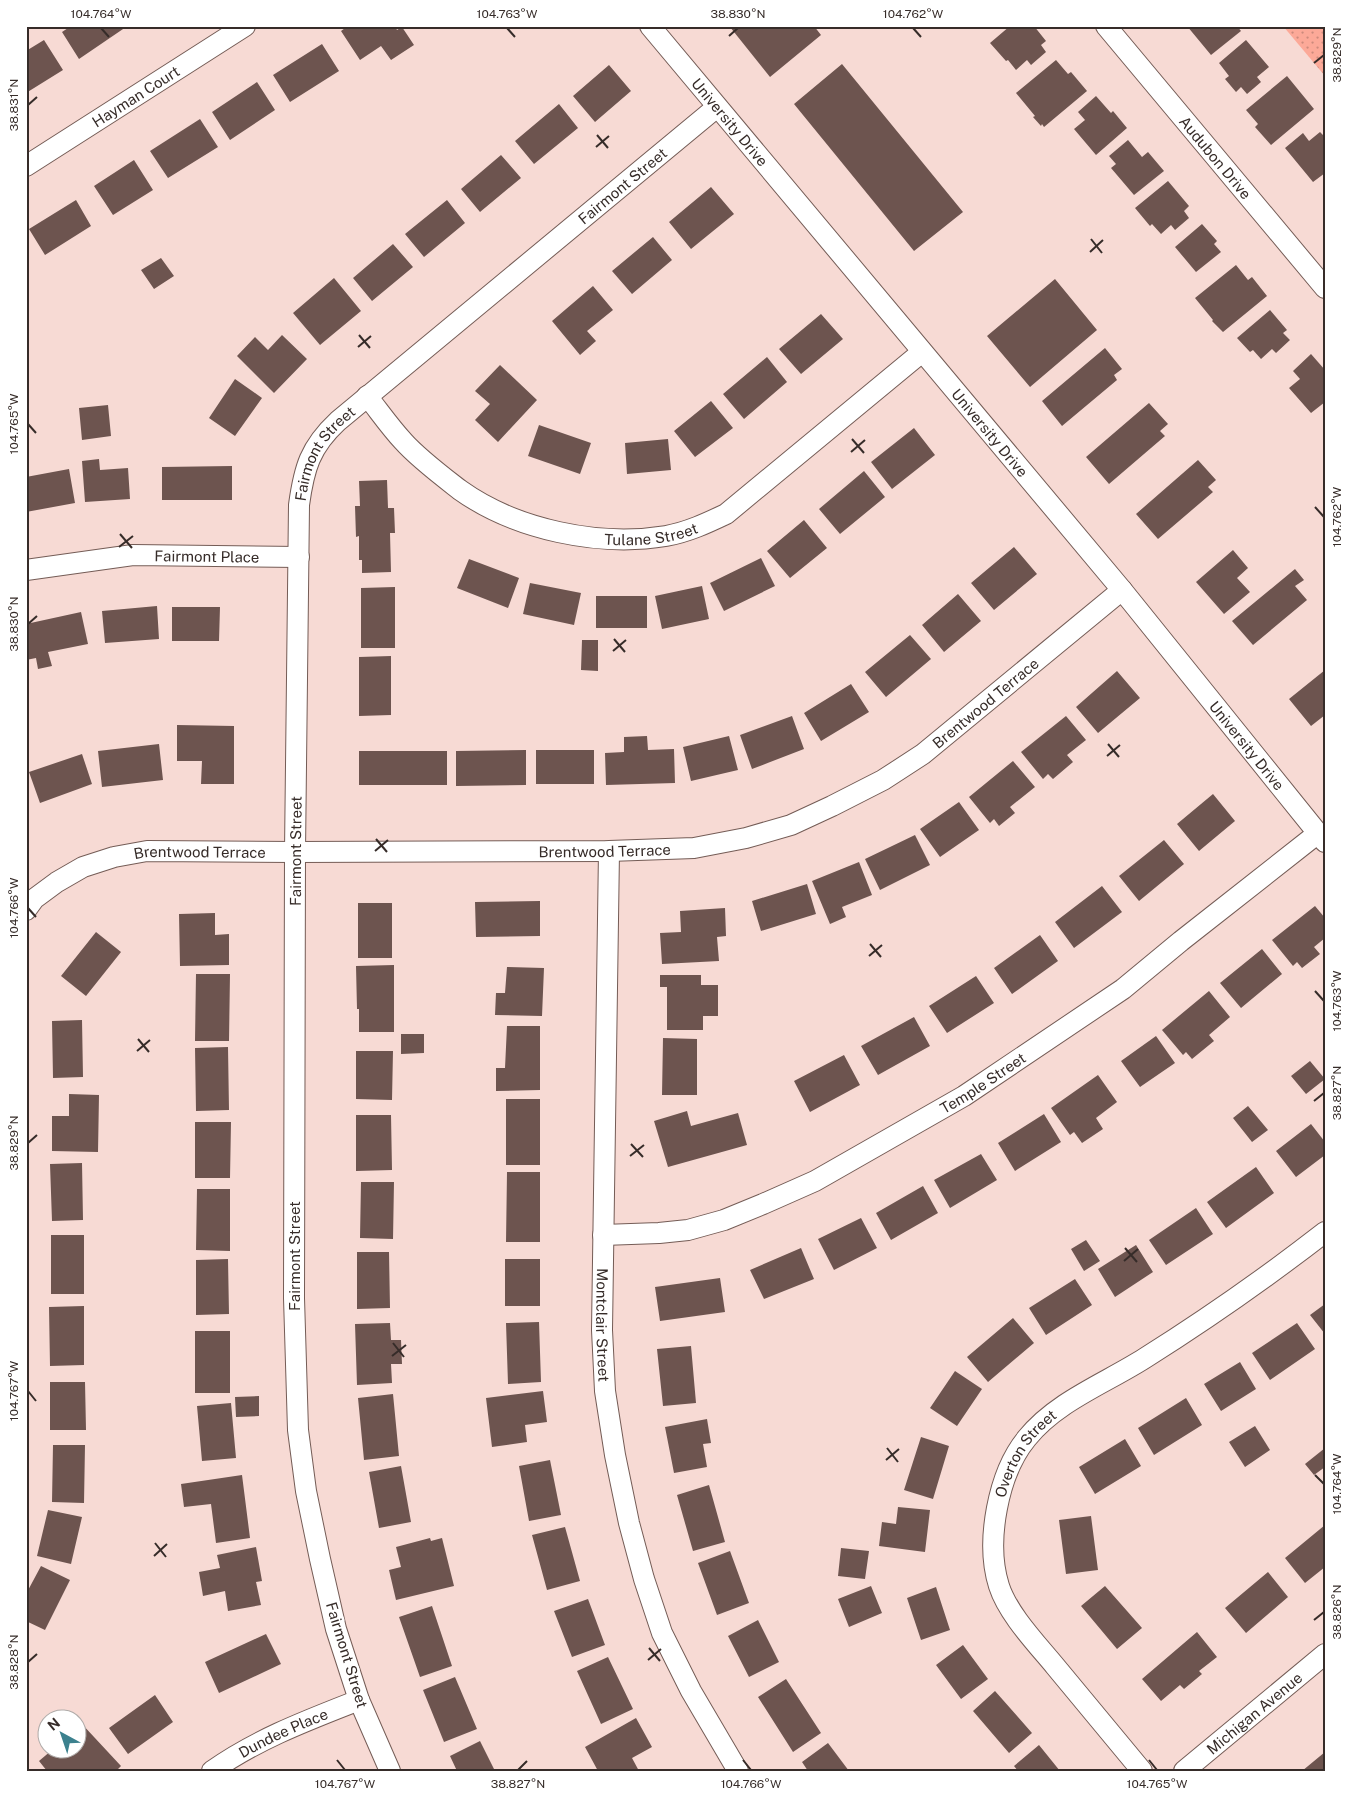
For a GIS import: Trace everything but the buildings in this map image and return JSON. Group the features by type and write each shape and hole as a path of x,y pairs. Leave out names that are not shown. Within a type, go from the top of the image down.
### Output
{"street":[{"name":"Hayman Court","path":"26,166 245,26"},
{"name":"University Drive","path":"650,26 1122,590 1321,838"},
{"name":"Audubon Drive","path":"1106,26 1325,288"},
{"name":"Fairmont Street","path":"390,1771 359,1700 336,1629 306,1491 298,1430 294,1298 295,852 299,505 302,479 310,455 323,435 367,396 717,106"},
{"name":"Tulane Street","path":"367,396 404,442 461,490 494,509 530,524 566,534 601,540 632,539 666,536 698,528 726,514 922,352"},
{"name":"Fairmont Place","path":"26,570 133,555 299,557"},
{"name":"Brentwood Terrace","path":"26,910 34,899 57,882 83,867 114,857 147,851 609,851 694,848 738,840 791,824 832,806 883,780 923,754 1122,590"},
{"name":"Temple Street","path":"602,1235 688,1230 732,1217 815,1181 964,1096 1099,1006 1123,989 1181,941 1321,838"},
{"name":"Montclair Street","path":"609,851 602,1235 602,1330 605,1391 615,1455 629,1523 644,1579 662,1633 691,1691 738,1771"},
{"name":"Overton Street","path":"1142,1771 1030,1636 1010,1608 999,1586 995,1560 994,1529 1003,1488 1011,1463 1026,1439 1044,1420 1065,1404 1121,1374 1193,1328 1287,1262 1325,1232"},
{"name":"Michigan Avenue","path":"1184,1771 1325,1654"},
{"name":"Dundee Place","path":"212,1771 251,1746 359,1700"}],"shaded area":[{"path":"1283,26 1325,26 1325,76"}]}
